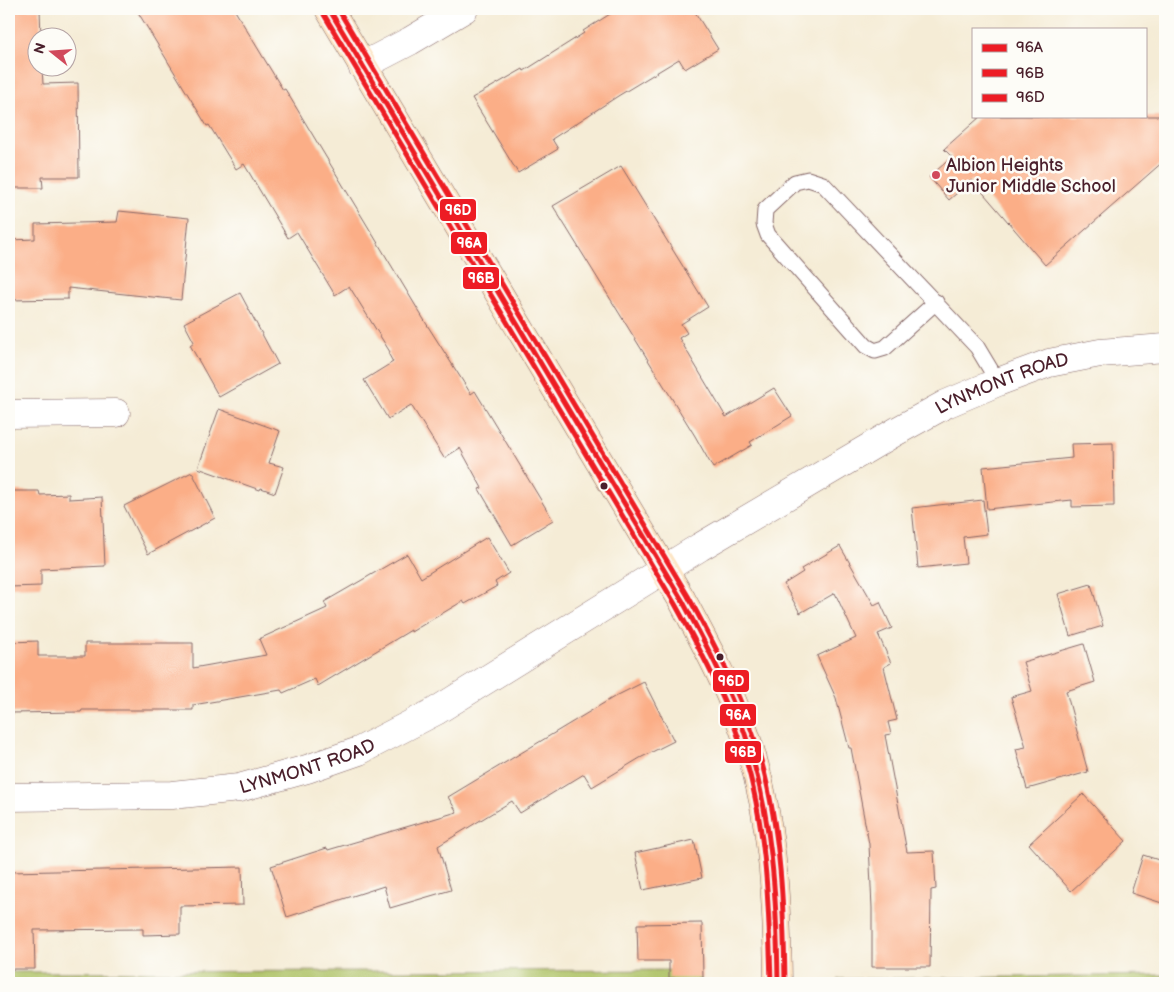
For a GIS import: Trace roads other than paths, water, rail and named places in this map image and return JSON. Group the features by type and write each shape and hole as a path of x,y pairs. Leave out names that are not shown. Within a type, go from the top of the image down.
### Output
{"street":[{"path":"329,9 682,600 721,672 745,732 762,795 773,865 778,983"},
{"path":"362,66 410,41 464,9"},
{"name":"LYNMONT ROAD","path":"9,797 172,795 239,788 307,769 359,751 436,711 663,570 897,430 946,404 998,382 1057,361 1100,353 1165,348"},
{"path":"9,414 116,413"}],"lane":[{"path":"936,302 885,348 875,351 866,346 768,235 764,224 765,210 795,182 808,178 823,184 936,302 977,346 998,382"}],"place":[{"name":"Albion Heights Junior Middle School","path":"936,175"}]}
